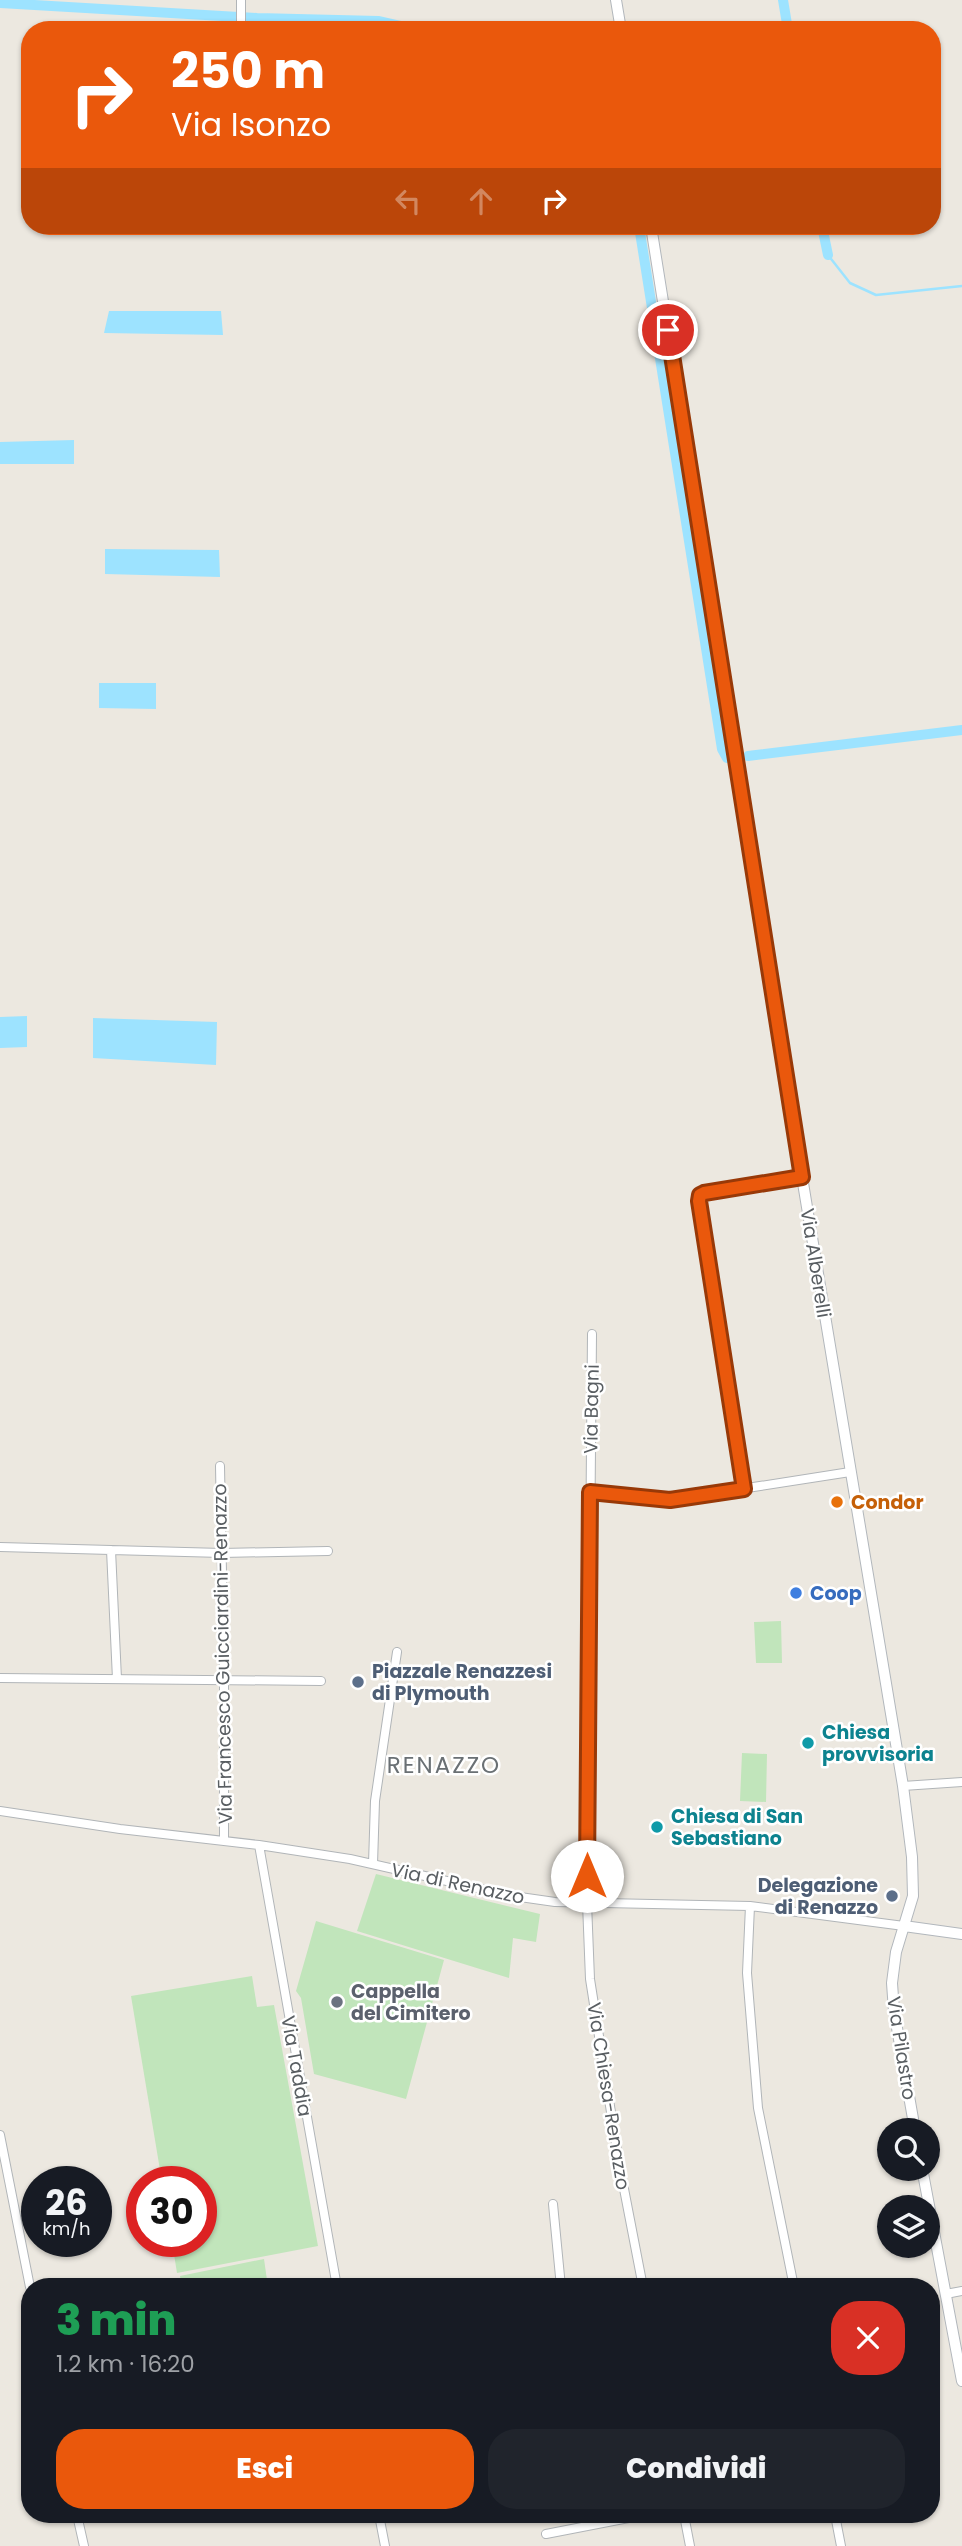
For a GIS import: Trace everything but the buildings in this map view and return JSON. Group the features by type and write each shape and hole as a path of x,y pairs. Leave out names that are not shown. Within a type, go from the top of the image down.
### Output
{"street":[{"path":"616,0 620,21"},
{"path":"241,3 241,21"},
{"name":"Via Alberelli","path":"652,235 802,1177 903,1786 912,1857 913,1896 904,1926"},
{"path":"744,1489 700,1195 802,1177"},
{"name":"Via Bagni","path":"587,1903 592,1334"},
{"name":"Via Francesco Guicciardini-Renazzo","path":"220,1466 224,1841"},
{"path":"590,1492 670,1500 850,1472"},
{"path":"0,1548 222,1553 328,1551"},
{"path":"111,1550 117,1679"},
{"name":"Via di Renazzo","path":"373,1864 375,1801 397,1652"},
{"path":"0,1678 321,1681"},
{"path":"903,1786 962,1782"},
{"name":"Via di Renazzo","path":"0,1811 120,1829 258,1845 373,1864 513,1896 587,1903 750,1906 962,1934"},
{"name":"Via Taddia","path":"258,1845 335,2278"},
{"name":"Via Chiesa-Renazzo","path":"587,1903 590,1979 619,2163 641,2278"},
{"path":"750,1906 747,1973 758,2108 792,2278"},
{"name":"Via Pilastro","path":"904,1926 896,1952 892,1983 894,2011 913,2118"},
{"path":"0,2135 28,2278"},
{"path":"924,2181 962,2381"},
{"path":"553,2204 560,2278"},
{"path":"946,2294 962,2291"},
{"path":"79,2523 84,2546"},
{"path":"381,2523 385,2546"},
{"path":"546,2534 603,2523"},
{"path":"686,2523 690,2546"},
{"path":"837,2523 841,2546"}],"green space":[{"path":"781,1621 782,1663 756,1663 754,1622"},
{"path":"742,1753 767,1754 766,1802 740,1801"},
{"path":"376,1874 540,1914 536,1942 513,1938 509,1978 357,1931"},
{"path":"316,1921 444,1960 406,2099 314,2074 301,1998 296,1991"},
{"path":"252,1976 257,2007 274,2005 318,2246 177,2273 174,2257 217,2257 217,2166 159,2166 131,1996"},
{"path":"264,2259 267,2278 180,2278"}],"water":[{"path":"109,311 221,311 223,335 104,333"},
{"path":"74,440 74,464 0,464 0,442"},
{"path":"105,549 219,550 220,577 105,574"},
{"path":"99,683 156,683 156,709 99,708"},
{"path":"27,1016 27,1047 0,1048 0,1017"},
{"path":"93,1018 217,1022 216,1065 93,1058"}],"waterway":[{"path":"783,0 786,21"},
{"path":"0,3 257,18 378,21"},
{"path":"640,235 722,749 727,758"},
{"path":"824,235 828,255"},
{"path":"828,255 850,283 876,295 962,286"},
{"path":"748,756 962,730"}],"place":[{"name":"Condor","path":"837,1502"},
{"name":"Coop","path":"796,1593"},
{"name":"Piazzale Renazzesi di Plymouth","path":"358,1682"},
{"name":"Chiesa provvisoria","path":"808,1743"},
{"name":"Chiesa di San Sebastiano","path":"657,1827"},
{"name":"Delegazione di Renazzo","path":"892,1896"},
{"name":"Cappella del Cimitero","path":"337,2002"}],"district":[{"name":"RENAZZO","path":"444,1765"}],"route":[{"path":"587,1876 590,1492 670,1500 744,1489 700,1195 802,1177 668,330"}]}
